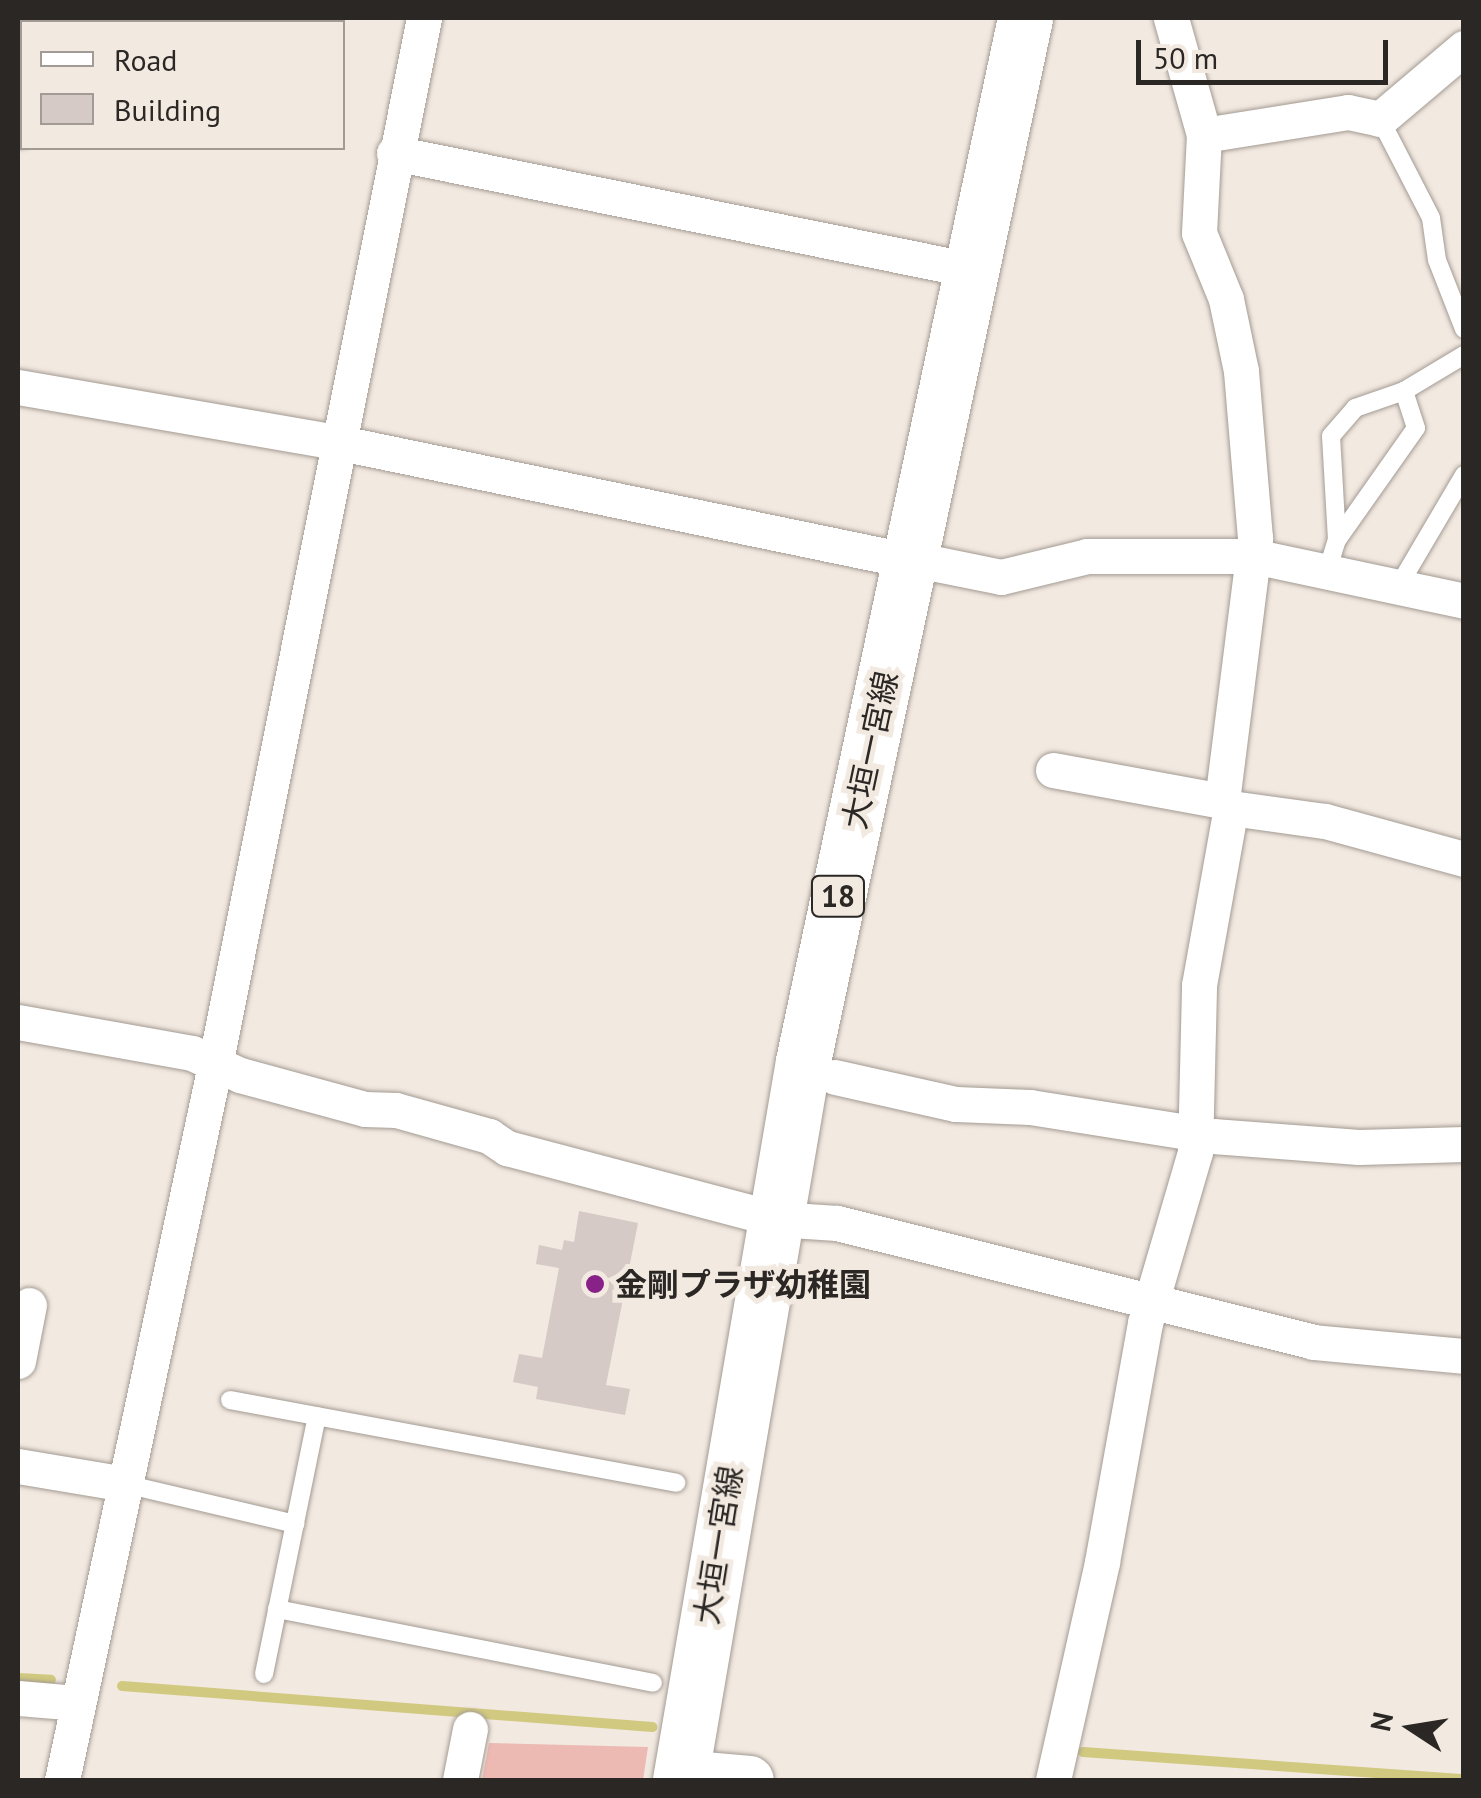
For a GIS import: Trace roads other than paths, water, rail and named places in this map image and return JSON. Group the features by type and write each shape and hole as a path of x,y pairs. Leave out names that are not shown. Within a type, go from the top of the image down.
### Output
{"main road":[{"name":"大垣一宮線","path":"792,1220 835,1077 971,270 1025,18"},
{"name":"大垣一宮線","path":"706,1779 792,1220 924,563 1051,18"}],"street":[{"path":"62,1780 215,1065 336,442 424,18"},
{"path":"1054,1780 1152,1303 1195,1152 1192,1134 1199,985 1226,804 1253,556 1253,469 1241,371 1226,299 1199,232 1204,135 1170,18"},
{"path":"1204,135 1348,112 1380,119 1464,48"},
{"path":"394,153 971,270"},
{"path":"18,387 336,442 1001,577 1087,556 1332,556 1398,587 1464,601"},
{"path":"1053,770 1326,821 1464,859"},
{"path":"18,1022 192,1053 215,1065 792,1220 1314,1342 1464,1356"},
{"path":"835,1077 956,1104 1030,1108 1192,1134 1359,1147 1464,1144"},
{"path":"18,1361 29,1305"},
{"path":"18,1466 125,1484"},
{"path":"18,1698 77,1703"},
{"path":"460,1780 470,1729"}],"lane":[{"path":"1380,119 1431,218 1437,260 1464,329"},
{"path":"1332,556 1332,436 1355,408 1404,392 1464,355"},
{"path":"1332,556 1416,428 1404,392"},
{"path":"1398,587 1464,475"},
{"path":"230,1400 676,1483"},
{"path":"264,1674 317,1416"},
{"path":"125,1484 295,1524"},
{"path":"278,1609 653,1683"}],"waterway":[{"path":"18,1678 51,1680"},
{"path":"122,1686 652,1727"},
{"path":"1083,1752 1464,1779"}],"place":[{"name":"金剛プラザ幼稚園","path":"595,1284"}]}
